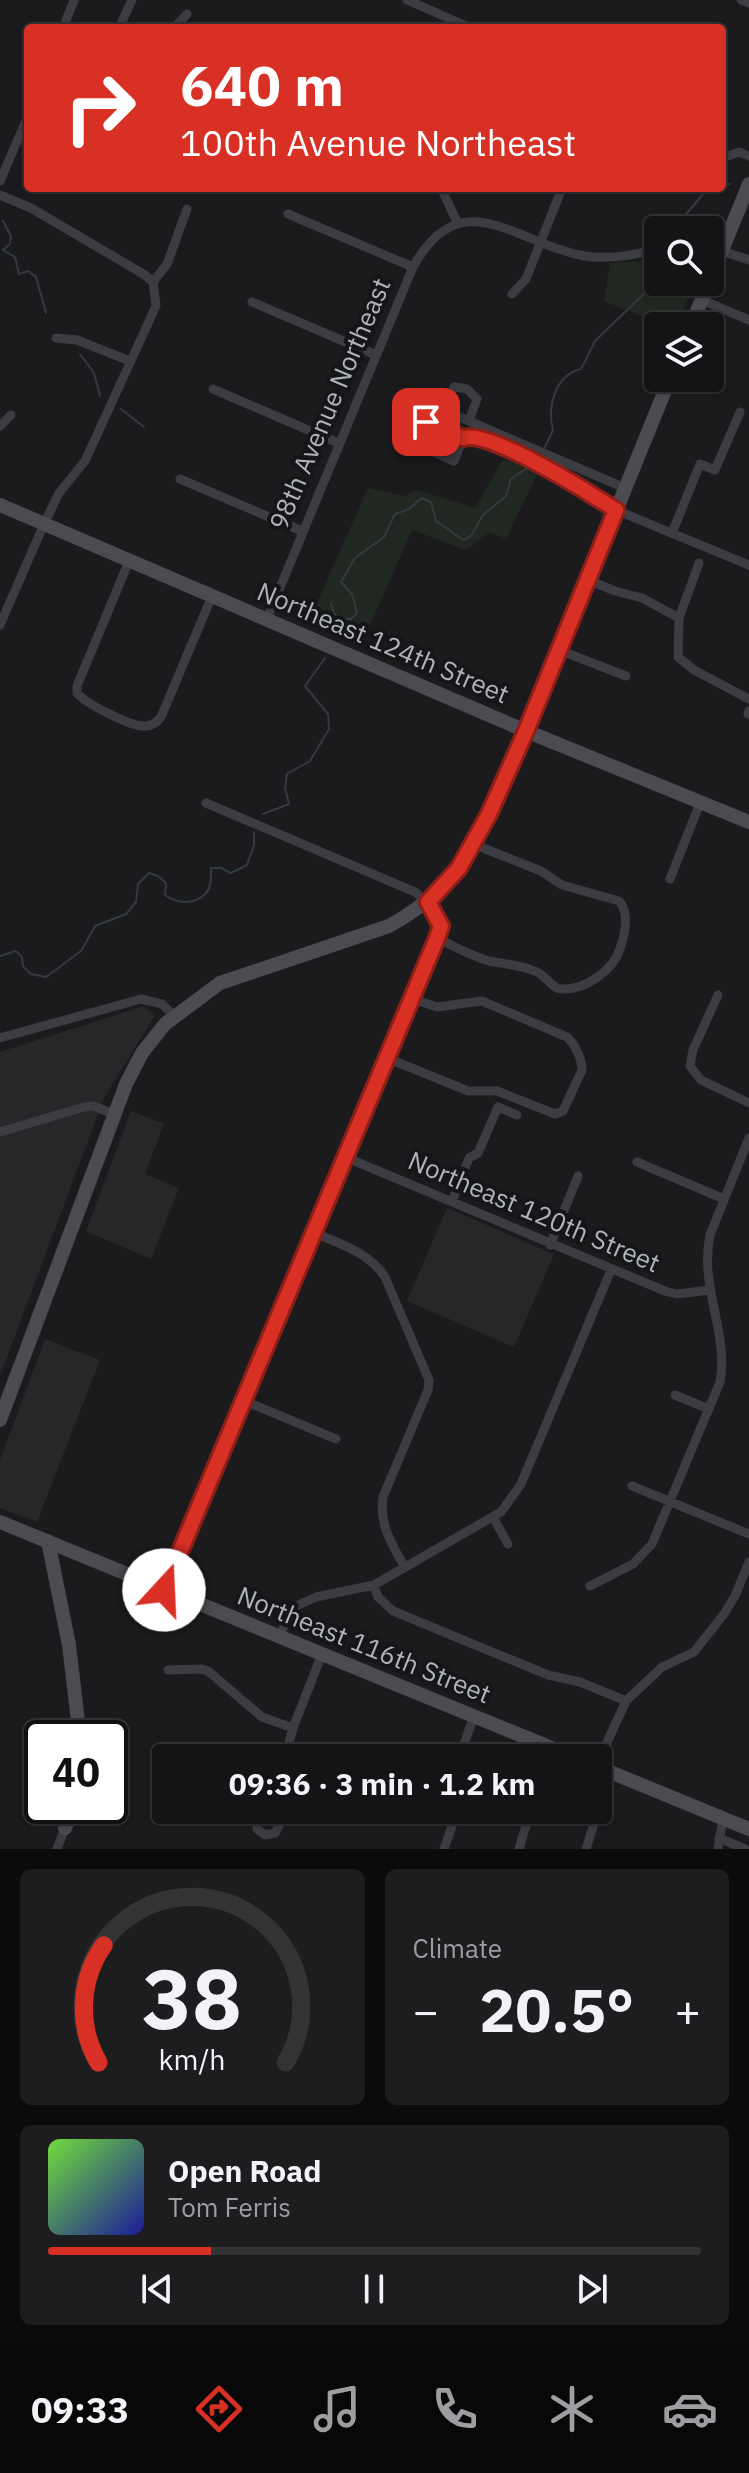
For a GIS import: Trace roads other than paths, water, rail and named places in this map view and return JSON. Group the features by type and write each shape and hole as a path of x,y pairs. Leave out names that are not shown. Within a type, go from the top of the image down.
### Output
{"street":[{"path":"65,24 74,0"},
{"path":"121,24 132,0"},
{"path":"407,0 462,24"},
{"path":"741,0 749,3"},
{"path":"178,24 187,14"},
{"path":"0,181 24,125"},
{"path":"726,157 739,152 749,156"},
{"path":"724,232 749,184"},
{"path":"443,192 457,222 479,221 584,256 644,252"},
{"path":"512,294 526,279 560,192"},
{"path":"0,195 54,221 145,275 153,282 156,306 85,461 59,493 0,625"},
{"path":"153,282 167,264 177,243 187,209"},
{"path":"288,214 413,267"},
{"name":"98th Avenue Northeast","path":"267,619 413,267 425,247 444,229 457,222"},
{"path":"724,251 749,260"},
{"path":"697,312 704,296"},
{"path":"702,300 749,320"},
{"path":"252,302 376,355"},
{"path":"56,338 77,340 130,361"},
{"path":"213,389 338,443"},
{"path":"0,1420 114,1114 142,1053 173,1015 220,983 389,926 428,902 459,868 526,731 664,392"},
{"path":"672,533 700,464 715,470 740,412"},
{"path":"0,426 11,415"},
{"path":"469,421 625,488"},
{"path":"463,438 454,461 417,445 426,422 463,438 470,436 483,440 542,465 616,510 749,565"},
{"path":"180,479 302,531"},
{"name":"Northeast 124th Street","path":"0,505 526,731 749,822"},
{"path":"129,561 78,678 77,693 87,703 139,726 154,724 161,717 212,596"},
{"path":"699,563 679,618 677,650 682,662 749,699"},
{"path":"588,580 642,598 679,618"},
{"path":"559,650 626,676"},
{"path":"164,1590 441,926 428,902 415,892 206,803"},
{"path":"670,879 700,803"},
{"path":"437,938 487,960 504,961 538,972 561,989 596,978 615,961 619,952 624,938 625,914 624,906 619,901 562,885 541,871 473,844"},
{"path":"718,995 693,1050 690,1066 701,1080 749,1103"},
{"path":"0,1038 141,999 162,1004 173,1015"},
{"path":"387,1058 468,1091 497,1091 555,1114 563,1111 582,1070 572,1041 482,1001 437,1007 413,999"},
{"path":"0,1132 84,1107 93,1106 114,1114"},
{"path":"452,1202 469,1158 478,1153 498,1107 517,1115"},
{"path":"590,1586 643,1556 652,1544 720,1382 723,1356 709,1290 707,1248 749,1138"},
{"name":"Northeast 120th Street","path":"345,1157 611,1270 677,1294 709,1290"},
{"path":"637,1162 724,1199"},
{"path":"550,1245 578,1176"},
{"path":"312,1232 367,1257 378,1266 429,1380 428,1390 381,1508 384,1529 404,1566"},
{"path":"280,1637 286,1620 296,1606 316,1597 374,1585 493,1517 510,1503 521,1484 611,1270"},
{"path":"675,1395 709,1409"},
{"path":"242,1400 336,1439"},
{"path":"632,1486 749,1534"},
{"path":"493,1517 508,1544"},
{"name":"Northeast 116th Street","path":"0,1522 540,1743"},
{"path":"48,1541 69,1645 78,1720"},
{"path":"607,1744 626,1701 662,1667 694,1652 724,1614 749,1562"},
{"path":"374,1585 378,1597 393,1611 548,1675 580,1682 626,1701"},
{"path":"289,1744 322,1654"},
{"path":"168,1670 208,1671 262,1717 293,1728"},
{"path":"464,1744 474,1716"},
{"path":"612,1770 749,1829"},
{"path":"723,1818 719,1844 745,1849"},
{"path":"57,1849 67,1824"},
{"path":"257,1824 257,1829 265,1835 275,1833 280,1824"},
{"path":"444,1849 452,1824"},
{"path":"519,1849 526,1824"},
{"path":"586,1849 592,1824"}],"waterway":[{"path":"726,184 730,184"},
{"path":"685,216 705,192"},
{"path":"3,221 11,236 10,244 3,250 15,257 19,274 28,271 36,277 46,313"},
{"path":"543,451 553,430 552,402 559,385 572,372 581,369 595,341 644,294"},
{"path":"80,354 94,373 100,396"},
{"path":"121,409 144,427"},
{"path":"338,637 343,619 351,619 357,613 352,594 341,582 355,558 384,537 395,514 409,509 422,498 431,502 436,521 463,540 471,536 483,515 506,496 511,479 532,465"},
{"path":"331,604 335,615 343,619"},
{"path":"263,814 289,804 285,788 287,774 310,761 329,729 328,714 305,686 325,658"},
{"path":"0,956 16,951 31,974 46,977 81,951 95,926 126,914 136,902 138,884 149,873 166,883 165,895 170,898 186,902 197,900 209,888 211,868 221,868 231,873 247,865 254,845 254,832"}]}
